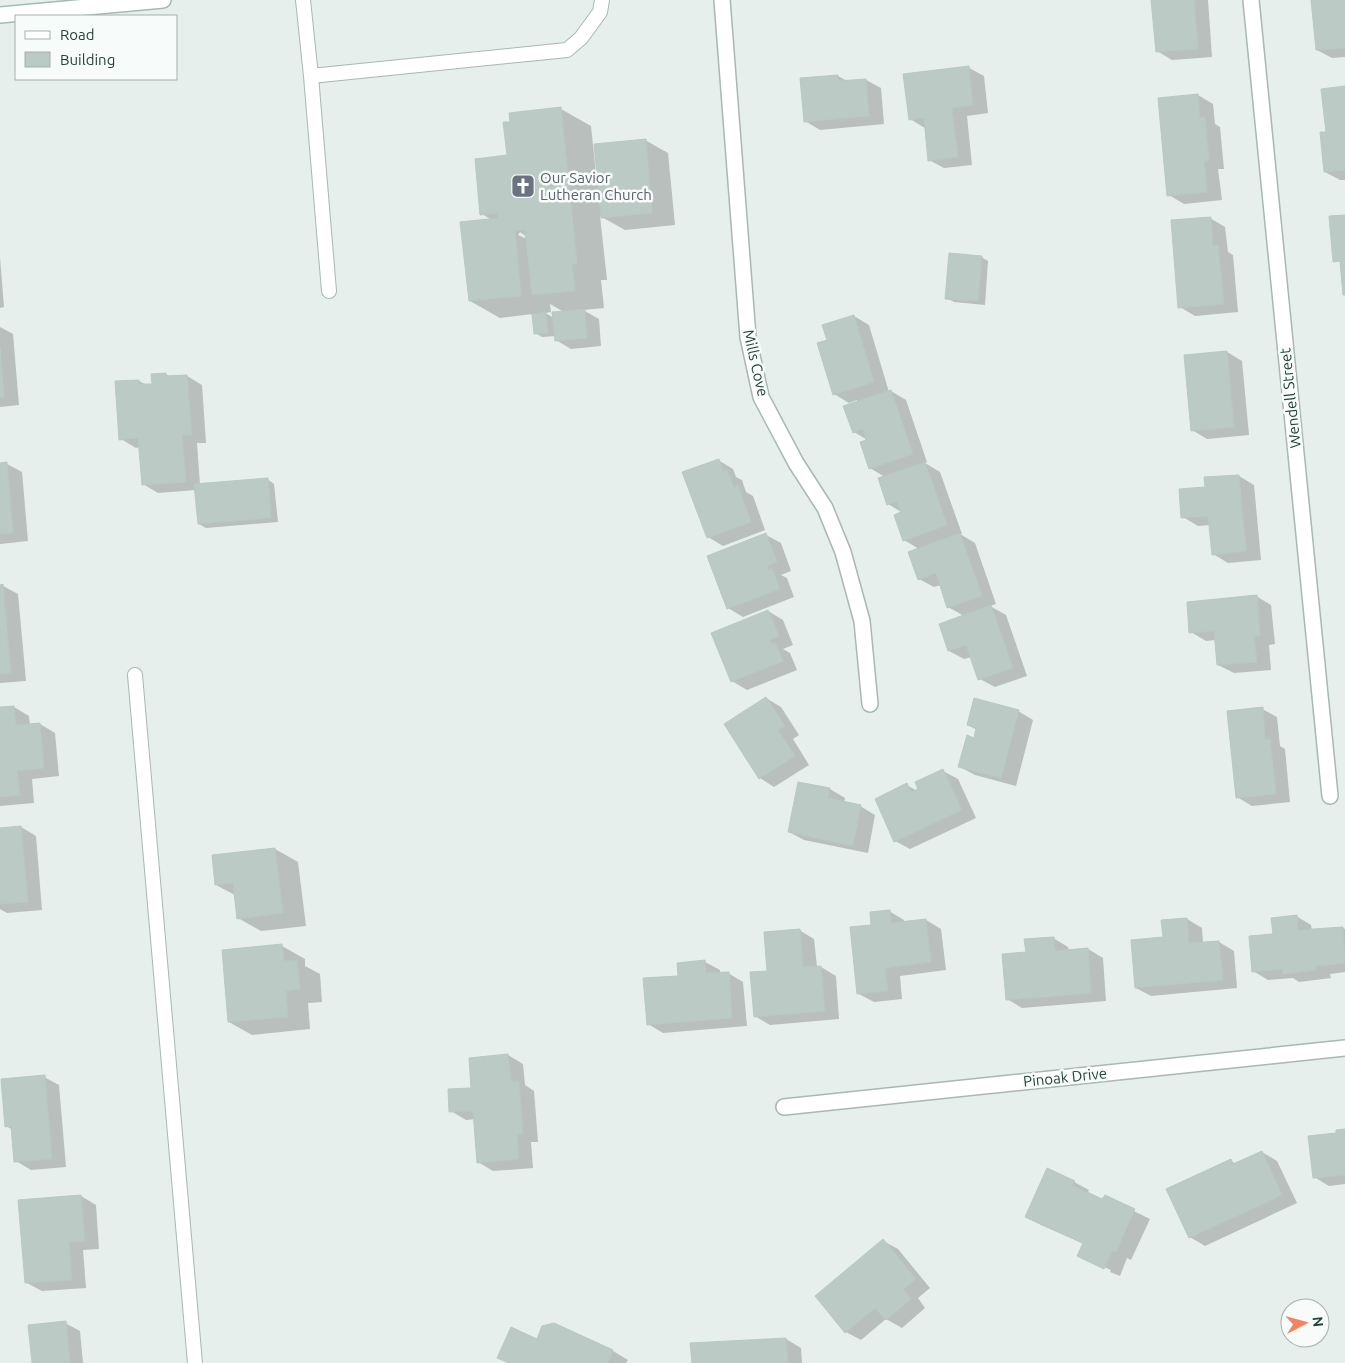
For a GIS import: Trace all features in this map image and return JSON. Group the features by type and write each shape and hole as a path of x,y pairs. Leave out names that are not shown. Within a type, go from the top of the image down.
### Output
{"street":[{"path":"0,15 163,0"},
{"name":"Mills Cove","path":"722,0 748,337 762,397 796,463 825,508 843,552 862,621 870,704"},
{"name":"Wendell Street","path":"1251,0 1330,796"},
{"name":"Pinoak Drive","path":"784,1107 1345,1048"}],"lane":[{"path":"303,0 329,291"},
{"path":"311,76 567,50 580,38 600,12 602,0"},
{"path":"135,675 196,1363"}],"building":[{"path":"1151,0 1194,0 1198,49 1156,52"},
{"path":"1311,0 1345,0 1345,48 1316,50"},
{"path":"969,66 973,105 952,108 958,157 928,161 924,118 909,120 903,74"},
{"path":"838,75 838,81 866,79 869,116 804,122 800,78"},
{"path":"1345,86 1345,170 1324,172 1320,132 1326,132 1321,89"},
{"path":"1198,94 1200,118 1205,117 1209,160 1204,161 1207,192 1167,196 1158,98"},
{"name":"Our Savior Lutheran Church","path":"561,107 577,263 572,264 575,291 532,295 525,230 515,231 521,296 469,301 460,222 498,218 497,213 480,215 475,159 507,155 503,122 510,122 509,113"},
{"path":"646,139 652,213 601,218 594,144"},
{"path":"1345,215 1345,295 1343,295 1340,261 1333,262 1329,216"},
{"path":"1211,217 1213,246 1218,245 1224,304 1178,308 1171,220"},
{"path":"949,253 982,256 978,301 945,299"},
{"path":"585,309 587,338 555,341 552,312"},
{"path":"546,312 548,333 534,334 532,314"},
{"path":"854,315 874,382 833,395 817,343 827,340 822,325"},
{"path":"0,347 4,397 0,397"},
{"path":"1227,351 1234,427 1191,431 1184,355"},
{"path":"166,373 166,376 187,375 192,435 182,435 186,482 142,485 138,438 119,440 115,381 139,380 139,384 152,384 151,374"},
{"path":"891,390 913,454 869,469 860,442 866,440 863,429 853,433 843,406"},
{"path":"719,459 723,471 727,470 734,488 738,485 751,522 707,538 682,472"},
{"path":"7,462 13,533 0,534 0,463"},
{"path":"925,462 947,525 903,541 894,515 901,512 897,502 887,505 878,478"},
{"path":"1239,475 1246,551 1212,555 1208,516 1181,518 1179,489 1205,487 1204,477"},
{"path":"268,478 271,518 198,524 194,484"},
{"path":"766,533 777,562 767,566 768,571 772,568 780,589 727,609 707,556"},
{"path":"960,533 982,596 947,608 936,573 918,580 908,552"},
{"path":"3,584 11,673 0,674 0,585"},
{"path":"1257,595 1260,636 1254,636 1257,662 1217,665 1214,631 1189,633 1187,602"},
{"path":"991,605 1013,668 978,680 966,645 948,651 939,624"},
{"path":"768,610 779,636 769,640 771,644 775,643 783,661 731,682 711,633"},
{"path":"766,697 785,726 778,730 795,756 759,779 724,724"},
{"path":"974,698 1019,710 1001,778 958,767 967,735 974,738 976,728 967,725"},
{"path":"14,706 16,725 40,723 44,768 17,771 20,795 0,797 0,707"},
{"path":"1263,707 1265,740 1270,739 1276,794 1236,798 1227,711"},
{"path":"943,769 962,810 894,842 875,799 907,783 911,792 918,789 915,782"},
{"path":"798,782 830,788 828,798 861,805 853,846 788,832"},
{"path":"21,826 28,902 0,904 0,828"},
{"path":"275,848 283,913 237,919 233,883 215,885 212,855"},
{"path":"890,910 891,923 926,919 931,962 885,968 888,991 857,994 850,927 871,925 870,912"},
{"path":"1297,915 1298,930 1343,927 1345,963 1316,966 1316,970 1283,974 1283,969 1252,972 1249,936 1273,934 1271,918"},
{"path":"1187,918 1189,943 1219,941 1223,980 1135,988 1131,940 1163,937 1161,920"},
{"path":"800,929 803,967 821,966 825,1011 754,1017 750,972 767,971 764,932"},
{"path":"1054,937 1055,951 1088,948 1091,993 1006,1000 1002,954 1026,952 1024,939"},
{"path":"282,944 284,961 297,960 300,989 286,991 288,1017 228,1022 222,950"},
{"path":"705,960 706,973 729,972 732,1018 647,1025 643,978 678,976 677,963"},
{"path":"508,1054 511,1081 519,1081 523,1134 517,1134 519,1159 477,1163 473,1111 449,1112 448,1089 471,1088 469,1058"},
{"path":"45,1075 52,1159 14,1162 11,1126 5,1127 1,1079"},
{"path":"1345,1129 1345,1175 1313,1178 1308,1136 1336,1133 1336,1130"},
{"path":"1262,1151 1282,1195 1189,1238 1166,1189 1231,1159 1233,1164"},
{"path":"1047,1168 1075,1181 1072,1185 1102,1199 1105,1195 1135,1209 1116,1252 1112,1251 1104,1269 1077,1256 1083,1243 1025,1217"},
{"path":"81,1195 85,1241 69,1242 72,1280 25,1283 18,1200"},
{"path":"883,1239 916,1279 903,1289 911,1299 886,1320 875,1308 845,1333 815,1296"},
{"path":"66,1321 70,1363 32,1363 28,1325"},
{"path":"554,1323 613,1350 608,1363 509,1363 497,1358 511,1327 537,1339 542,1326"},
{"path":"786,1338 788,1363 692,1363 690,1343"}],"place":[{"name":"Our Savior Lutheran Church","path":"523,186"}]}
